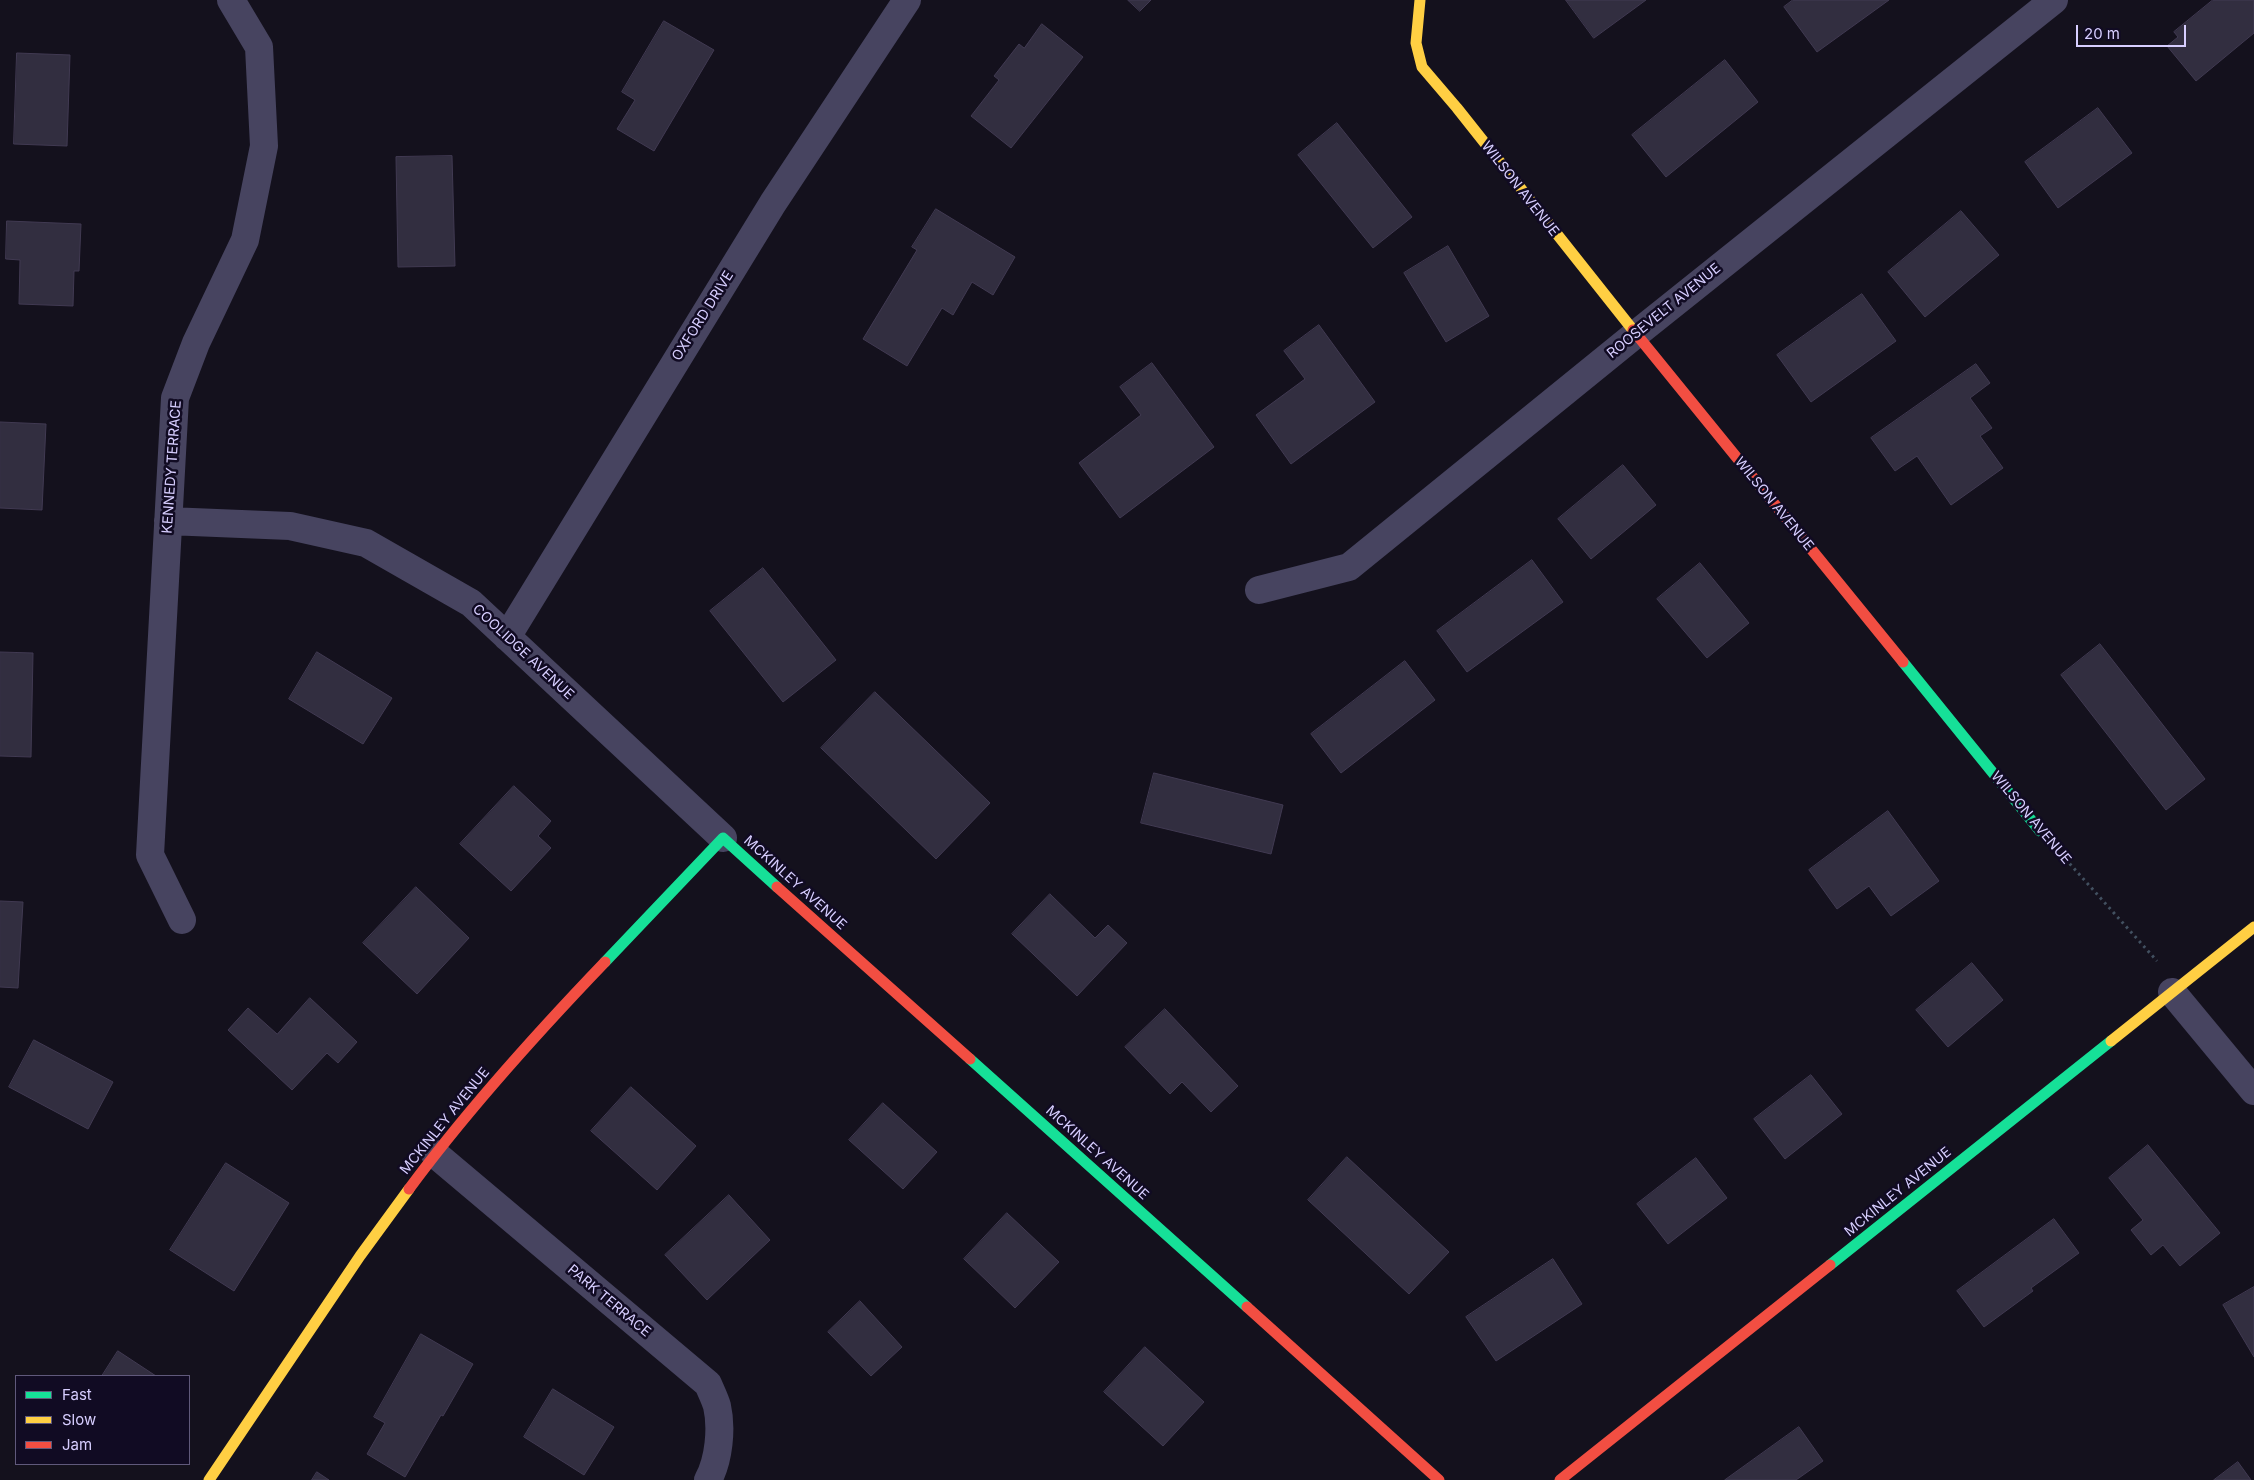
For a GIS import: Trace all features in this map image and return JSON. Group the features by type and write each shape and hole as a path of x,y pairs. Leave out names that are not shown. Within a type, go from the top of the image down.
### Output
{"street":[{"name":"KENNEDY TERRACE","path":"182,920 150,855 175,398 196,343 245,240 264,146 259,47 231,0"},
{"name":"OXFORD DRIVE","path":"507,636 773,203 907,0"},
{"name":"WILSON AVENUE","path":"1420,0 1416,43 1422,67 1457,108 1636,334 2040,831"},
{"name":"ROOSEVELT AVENUE","path":"1259,590 1349,568 1636,334 2054,0"},
{"name":"COOLIDGE AVENUE","path":"168,521 290,526 366,543 471,603 722,838"},
{"name":"MCKINLEY AVENUE","path":"210,1480 360,1256 434,1154 536,1034 722,838 1439,1480"},
{"name":"MCKINLEY AVENUE","path":"1560,1480 2254,927"},
{"path":"2172,992 2254,1091"},
{"name":"PARK TERRACE","path":"434,1154 708,1384 717,1406 720,1428 716,1456 708,1480"}],"path":[{"name":"WILSON AVENUE","path":"2040,831 2161,965"}],"building":[{"path":"1128,0 1151,0 1140,11"},
{"path":"1566,0 1646,0 1594,38"},
{"path":"1793,0 1889,0 1817,52 1784,7"},
{"path":"2213,0 2254,0 2254,33 2196,81 2167,46 2178,37 2174,32"},
{"path":"664,21 714,50 654,151 617,129 635,100 622,92"},
{"path":"1042,24 1083,57 1011,148 971,116 999,80 994,76 1019,44 1024,48"},
{"path":"17,53 70,55 67,146 14,144"},
{"path":"1725,60 1758,102 1666,177 1632,135"},
{"path":"2098,108 2132,153 2058,208 2025,162"},
{"path":"1337,123 1412,217 1373,248 1298,155"},
{"path":"452,156 455,266 398,267 396,157"},
{"path":"936,209 1015,257 993,295 972,282 953,315 942,308 907,366 863,339 917,250 912,247"},
{"path":"1961,211 1999,255 1925,317 1888,272"},
{"path":"7,221 81,224 79,271 74,271 73,306 19,304 20,260 6,259"},
{"path":"1448,246 1489,316 1446,342 1404,273"},
{"path":"1862,294 1896,341 1811,402 1777,355"},
{"path":"1319,325 1375,402 1291,464 1256,415 1305,379 1284,351"},
{"path":"1152,363 1214,447 1120,518 1079,463 1141,415 1120,387"},
{"path":"1976,364 1990,383 1970,398 1992,428 1980,436 2003,468 1951,505 1917,456 1895,471 1871,438"},
{"path":"0,422 46,424 42,510 0,508"},
{"path":"1623,465 1656,505 1591,559 1558,519"},
{"path":"1532,560 1563,602 1467,672 1437,631"},
{"path":"1700,563 1749,623 1707,658 1657,599"},
{"path":"763,568 836,660 783,702 710,611"},
{"path":"2100,644 2205,779 2166,810 2061,675"},
{"path":"0,652 33,653 31,757 0,756"},
{"path":"317,652 392,698 363,744 289,699"},
{"path":"1405,661 1435,700 1341,773 1311,734"},
{"path":"875,692 990,803 936,859 821,748"},
{"path":"1154,773 1283,805 1271,854 1141,823"},
{"path":"514,786 551,821 538,836 551,848 511,891 460,844"},
{"path":"1888,811 1939,881 1891,916 1869,886 1837,909 1809,870"},
{"path":"416,887 469,938 417,994 363,943"},
{"path":"1050,894 1095,938 1108,925 1127,943 1077,996 1012,934"},
{"path":"0,901 23,902 18,988 0,987"},
{"path":"1972,963 2003,1000 1948,1047 1916,1010"},
{"path":"310,998 357,1042 338,1063 327,1053 292,1090 228,1030 248,1008 277,1034"},
{"path":"1165,1009 1238,1086 1211,1112 1182,1082 1170,1094 1125,1047"},
{"path":"34,1040 113,1082 88,1129 9,1087"},
{"path":"1811,1075 1842,1114 1785,1159 1754,1119"},
{"path":"631,1087 696,1146 657,1190 591,1131"},
{"path":"883,1103 937,1152 903,1189 849,1140"},
{"path":"2148,1145 2220,1233 2180,1266 2163,1245 2151,1255 2131,1230 2143,1220 2109,1178"},
{"path":"1347,1157 1449,1252 1409,1294 1308,1200"},
{"path":"1696,1158 1727,1198 1668,1244 1637,1204"},
{"path":"226,1163 289,1203 234,1291 170,1250"},
{"path":"729,1195 770,1240 707,1300 665,1255"},
{"path":"1007,1213 1059,1262 1015,1308 964,1259"},
{"path":"2054,1219 2079,1253 2031,1288 2033,1291 1984,1327 1957,1291"},
{"path":"1553,1259 1582,1304 1496,1361 1466,1317"},
{"path":"2254,1287 2254,1357 2223,1305"},
{"path":"860,1301 902,1347 871,1376 828,1332"},
{"path":"421,1334 473,1364 405,1477 367,1454 385,1423 374,1417"},
{"path":"1145,1347 1204,1402 1163,1446 1104,1392"},
{"path":"118,1351 154,1375 103,1375"},
{"path":"553,1389 614,1427 584,1475 524,1437"},
{"path":"1799,1427 1823,1461 1796,1480 1725,1480"},
{"path":"2238,1462 2251,1480 2214,1480"},
{"path":"317,1472 329,1480 312,1480"}],"traffic: fast":[{"path":"1903,662 2040,831"},
{"path":"605,962 723,838 777,887"},
{"path":"1830,1265 2111,1041"},
{"path":"970,1059 1247,1307"}],"traffic: slow":[{"path":"1420,0 1416,43 1422,67 1457,108 1633,330"},
{"path":"2111,1041 2254,927"},
{"path":"209,1480 360,1256 409,1189"}],"traffic: jam":[{"path":"1633,330 1903,662"},
{"path":"777,887 970,1059"},
{"path":"409,1189 503,1073 605,962"},
{"path":"1560,1480 1830,1265"},
{"path":"1247,1307 1439,1480"}]}
